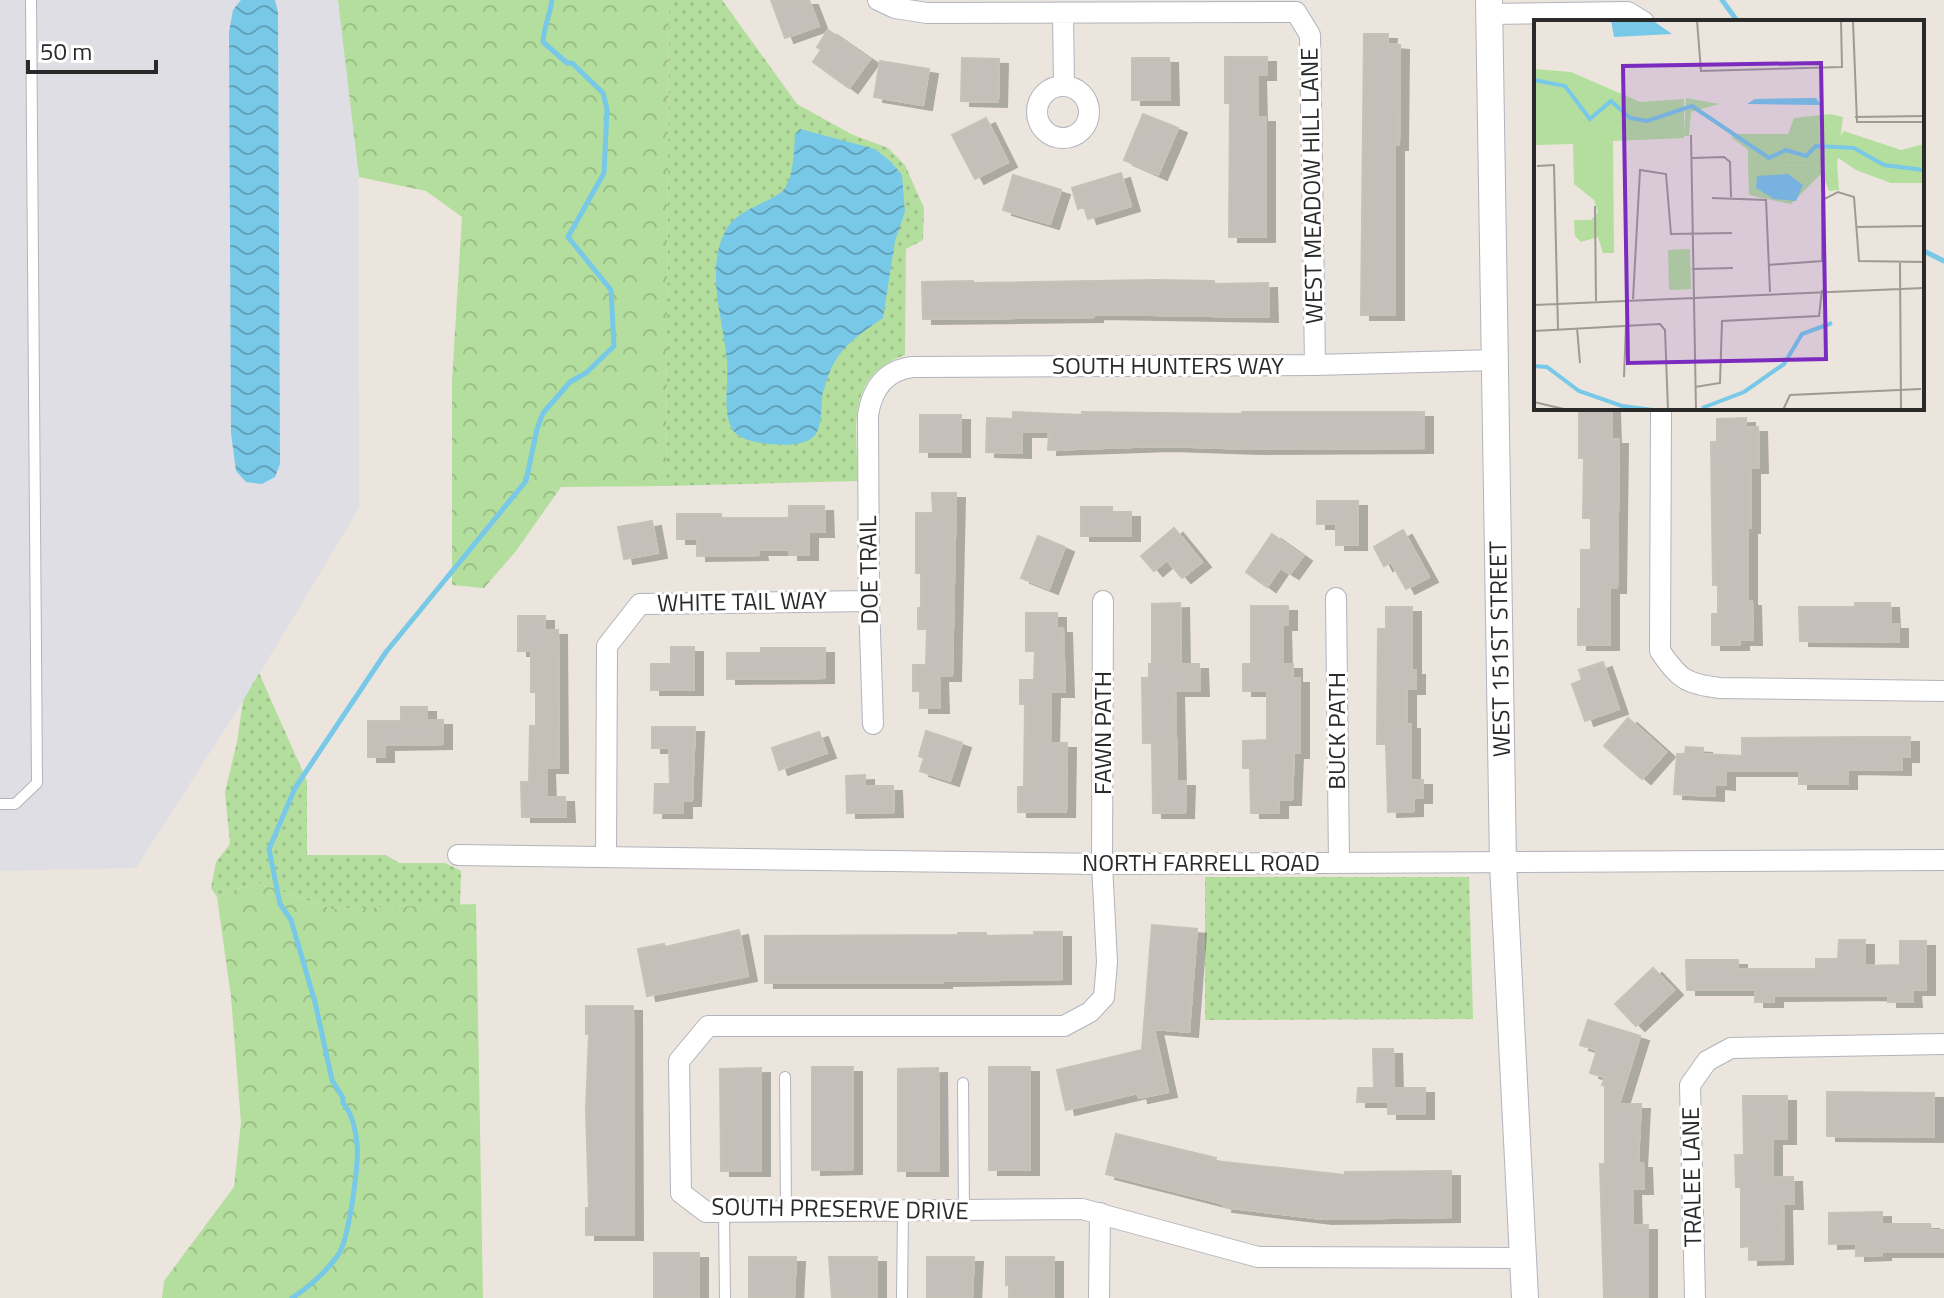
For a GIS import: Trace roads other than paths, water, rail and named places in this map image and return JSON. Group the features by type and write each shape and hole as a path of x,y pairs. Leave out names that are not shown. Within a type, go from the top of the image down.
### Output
{"street":[{"path":"878,0 895,8 927,13 1063,13 1064,86"},
{"path":"1489,7 1628,12 1641,20"},
{"name":"WEST 151ST STREET","path":"1489,7 1503,864 1525,1298"},
{"name":"WEST MEADOW HILL LANE","path":"1063,13 1296,12 1310,35 1315,365"},
{"name":"SOUTH HUNTERS WAY","path":"868,415 876,388 902,368 1315,365 1496,360"},
{"path":"1661,410 1660,651 1678,677 1720,688 1944,691"},
{"name":"DOE TRAIL","path":"868,415 873,724"},
{"name":"BUCK PATH","path":"1336,598 1339,863"},
{"name":"WHITE TAIL WAY","path":"606,856 607,646 640,604 869,601"},
{"name":"FAWN PATH","path":"1102,864 1103,601"},
{"name":"NORTH FARRELL ROAD","path":"458,855 1102,864 1944,860"},
{"name":"SOUTH PRESERVE DRIVE","path":"1102,864 1107,962 1104,997 1090,1012 1064,1026 708,1026 679,1061 681,1193 706,1212 1082,1209 1258,1257 1523,1258"},
{"name":"TRALEE LANE","path":"1695,1298 1690,1085 1707,1061 1731,1048 1944,1044"},
{"path":"1099,1298 1100,1213"}],"lane":[{"path":"0,804 15,804 37,783 31,0"},
{"path":"785,1077 786,1212"},
{"path":"963,1083 964,1211"},
{"path":"902,1298 903,1211"},
{"path":"724,1212 725,1298"}],"water":[{"path":"241,0 275,0 278,12 280,464 275,477 262,484 246,482 236,471 231,433 229,32 233,10"},
{"path":"800,129 875,149 902,175 905,212 895,241 883,318 849,343 838,356 823,392 816,434 800,443 774,444 744,438 734,431 729,422 727,362 717,296 716,262 731,222 785,188 792,169 795,134"}],"waterway":[{"path":"292,1298 323,1273 342,1247 352,1201 357,1144 351,1117 332,1080 315,1002 291,920 280,904 269,849 295,788 386,652 526,481 543,413 570,382 586,373 614,346 611,290 568,237 604,173 607,109 603,93 572,63 567,63 543,42 552,0"},
{"path":"1722,0 1737,20"},
{"path":"1924,251 1944,261"}]}
